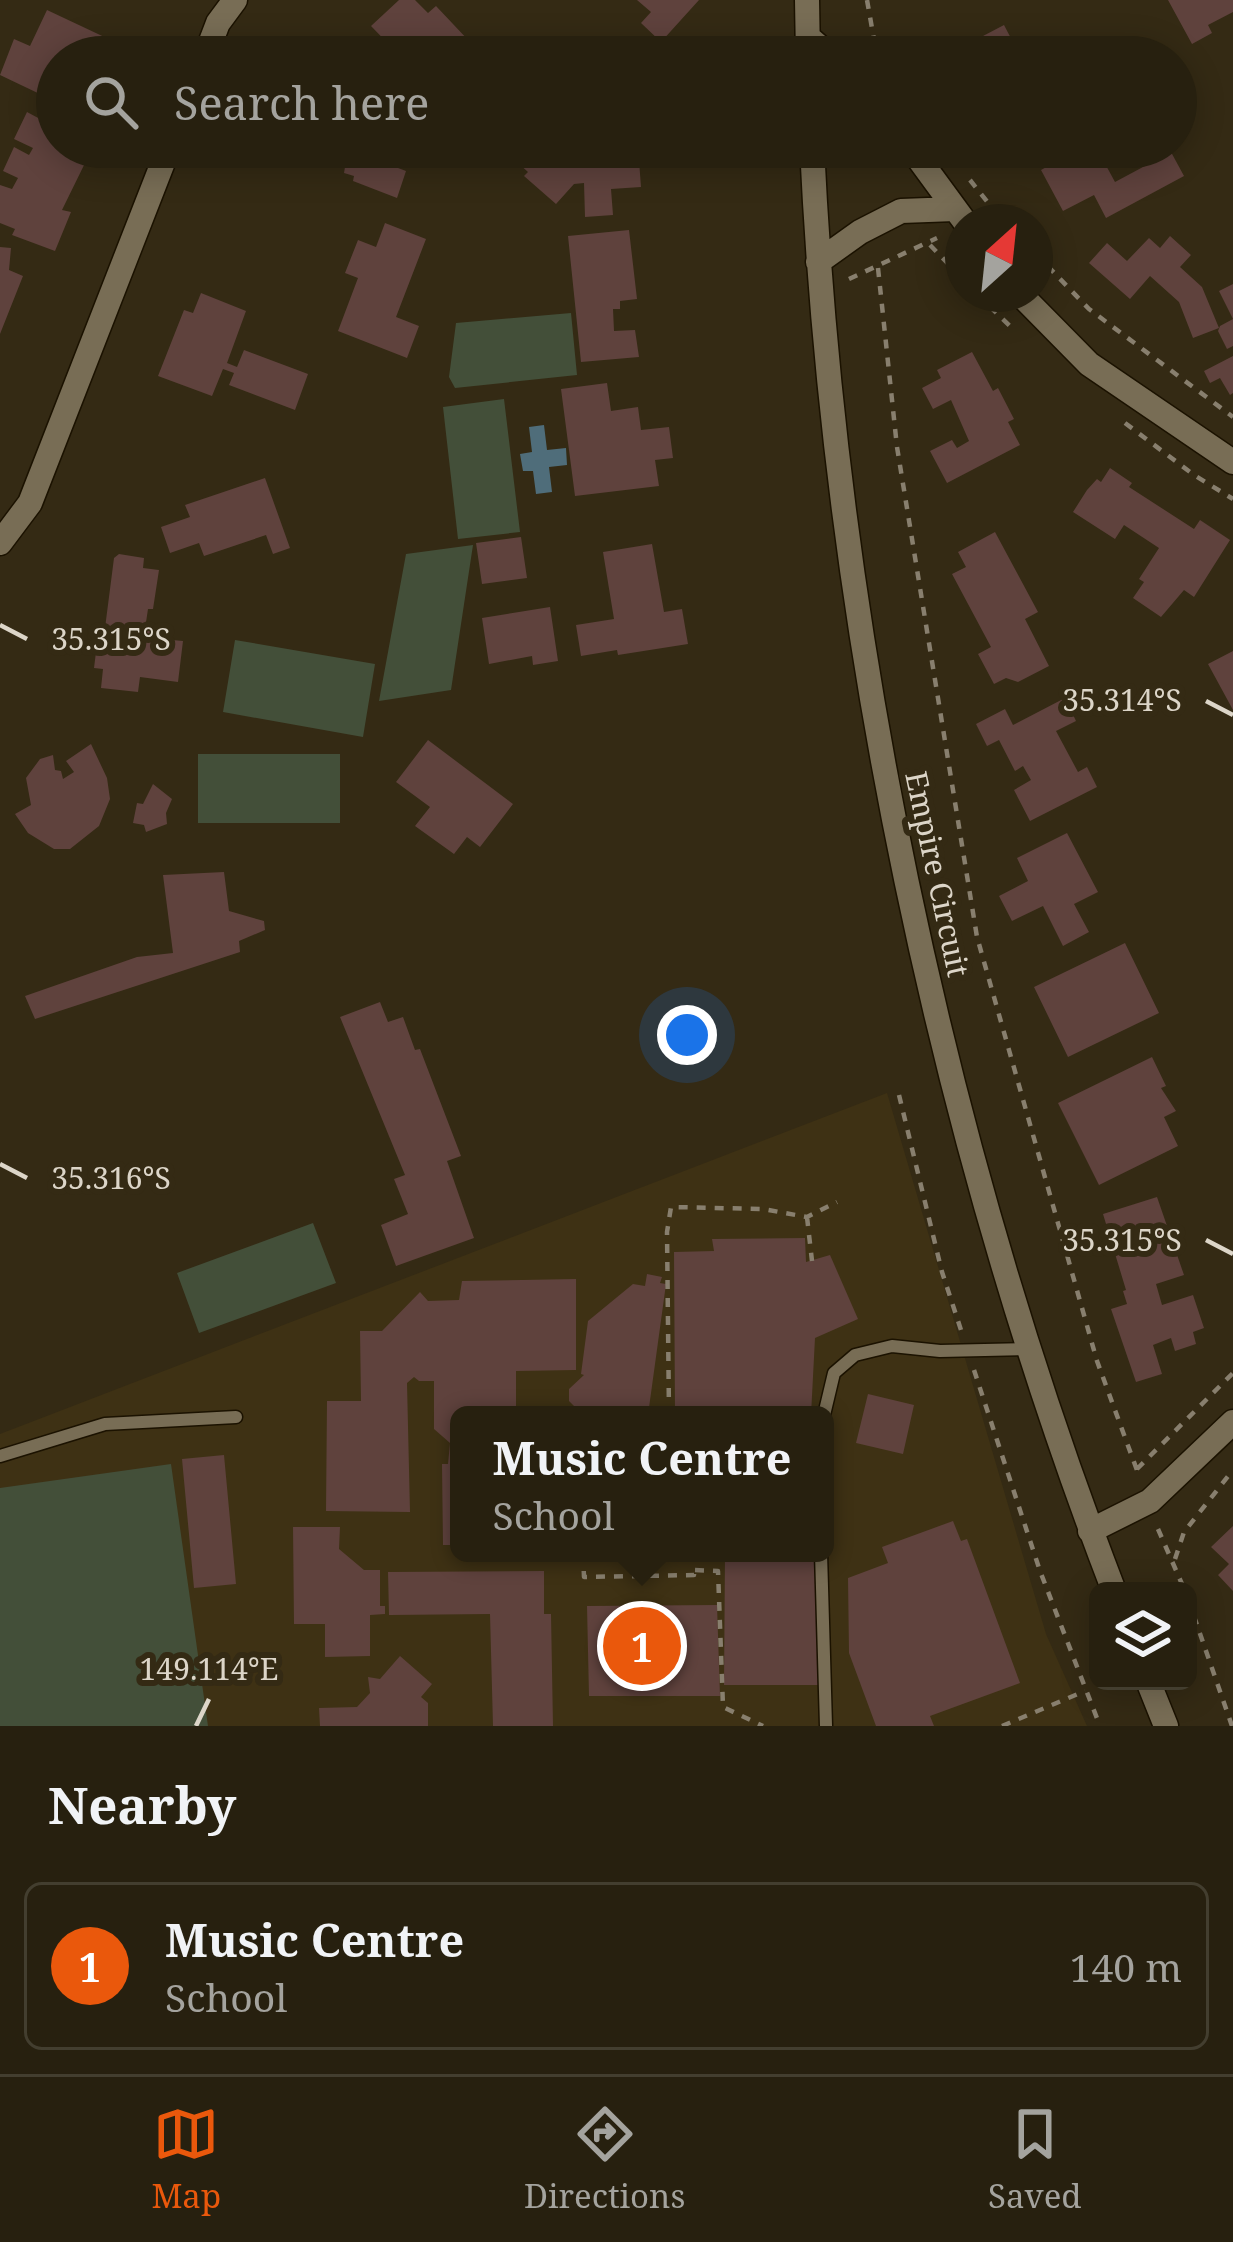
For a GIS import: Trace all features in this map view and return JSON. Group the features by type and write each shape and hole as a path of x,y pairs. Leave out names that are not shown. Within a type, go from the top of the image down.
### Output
{"street":[{"path":"213,36 235,0"},
{"path":"807,0 808,36"},
{"path":"0,543 30,503 161,168"},
{"name":"Empire Circuit","path":"813,168 818,262 842,482 884,761 938,1014 986,1201 1110,1582"},
{"path":"923,168 945,205"},
{"path":"818,262 901,211 945,219"},
{"path":"1038,312 1089,364 1233,462"},
{"path":"1090,1531 1150,1502 1233,1422"},
{"path":"1152,1690 1166,1726"}],"lane":[{"path":"826,1406 834,1373 855,1354 892,1346 1031,1349"},
{"path":"0,1456 105,1424 236,1418"},
{"path":"821,1562 826,1726"}],"path":[{"path":"867,0 873,36"},
{"path":"822,297 844,281 928,243 945,229"},
{"path":"928,243 945,260"},
{"path":"878,268 897,447 977,937 1097,1361 1160,1536 1182,1582"},
{"path":"1053,272 1089,309 1233,418"},
{"path":"899,1095 942,1273 1040,1571 1100,1726"},
{"path":"669,1406 671,1207 763,1209 807,1217 837,1202"},
{"path":"807,1217 812,1261"},
{"path":"1137,1469 1233,1373"},
{"path":"1174,1561 1184,1532 1233,1470"},
{"path":"583,1562 584,1577 694,1575 694,1562"},
{"path":"694,1570 718,1571 722,1707 764,1726"},
{"path":"1197,1624 1232,1726"},
{"path":"1002,1726 1087,1690"}],"shaded area":[{"path":"887,1093 1046,1634 1087,1726 0,1726 0,1434"}],"green space":[{"path":"571,313 577,375 455,388 449,377 456,323"},
{"path":"504,399 520,532 458,539 443,407"},
{"path":"473,545 451,690 379,701 406,554"},
{"path":"235,640 375,664 363,737 223,712"},
{"path":"198,754 340,754 340,823 198,823"},
{"path":"313,1223 336,1283 199,1333 177,1273"},
{"path":"171,1464 208,1726 0,1726 0,1488"}],"water":[{"path":"544,425 547,450 566,448 567,465 549,467 552,492 536,494 533,471 523,471 520,454 532,452 529,427"}],"building":[{"path":"399,0 415,0 428,13 436,6 464,36 381,36 371,26"},
{"path":"637,0 699,0 666,36 655,36 641,23 651,12"},
{"path":"1168,0 1233,0 1233,12 1208,25 1212,33 1197,41 1197,36 1188,36"},
{"path":"47,10 102,36 36,36 36,92 0,75 14,39 30,46"},
{"path":"1004,25 1010,36 983,36"},
{"path":"27,112 36,117 36,168 83,168 62,210 71,212 55,251 12,235 15,229 0,223 0,185 12,189 18,178 3,171 14,147 29,155 33,148 14,139"},
{"path":"345,168 406,171 397,198 344,173"},
{"path":"524,168 640,168 641,187 611,189 613,215 585,217 584,183 574,184 556,204 524,176 528,172"},
{"path":"1107,168 1115,182 1141,168 1180,168 1184,176 1106,218 1094,195 1063,211 1041,170"},
{"path":"385,223 426,239 396,317 419,326 407,358 338,331 358,278 345,273 358,240 376,247"},
{"path":"629,230 637,299 620,301 620,309 613,309 614,331 635,330 639,357 581,362 568,236"},
{"path":"1170,236 1191,255 1180,267 1202,287 1219,328 1193,338 1179,302 1150,276 1130,299 1089,263 1107,243 1127,261 1149,238 1160,248"},
{"path":"0,247 11,248 9,270 23,276 0,334"},
{"path":"1233,284 1233,319 1219,291"},
{"path":"201,293 246,311 227,363 237,367 244,350 308,374 295,410 229,385 234,373 223,369 212,396 158,376 184,310 193,313"},
{"path":"1233,319 1233,346 1227,349 1218,331"},
{"path":"972,352 1014,419 1008,422 1020,445 947,483 930,451 952,440 957,448 969,441 951,400 933,409 922,388 941,378 937,370"},
{"path":"1233,356 1230,395 1220,378 1210,383 1204,371"},
{"path":"607,383 611,411 638,407 641,430 669,427 673,458 655,460 659,486 575,496 561,389"},
{"path":"1110,468 1132,483 1129,487 1194,529 1200,520 1230,540 1194,597 1184,590 1161,617 1133,598 1159,548 1124,525 1115,539 1073,512"},
{"path":"265,478 290,548 273,554 266,535 204,556 199,543 170,553 161,527 190,517 185,505"},
{"path":"995,532 1038,612 1025,619 1049,666 1018,682 1006,678 994,684 978,654 991,647 952,574 966,567 958,552"},
{"path":"521,537 527,578 482,584 476,543"},
{"path":"652,544 664,612 682,609 688,644 581,656 576,625 614,619 603,552"},
{"path":"119,554 144,558 143,568 159,570 145,629 154,630 161,639 183,641 178,682 140,677 138,692 101,688 103,669 94,668 99,628 105,628 114,558"},
{"path":"550,607 558,661 533,665 532,656 489,664 482,618"},
{"path":"1233,651 1233,710 1208,664"},
{"path":"1065,698 1076,721 1056,731 1078,772 1087,767 1097,787 1030,821 1014,790 1031,780 1023,766 1015,771 999,740 987,746 976,724 1005,709 1013,725"},
{"path":"428,740 513,804 480,847 467,837 454,854 415,826 430,807 396,782"},
{"path":"91,744 107,778 110,799 99,826 70,849 54,849 28,833 15,814 31,805 26,778 40,759 53,755 55,770 61,771 63,779 74,772 66,761"},
{"path":"153,784 172,799 167,824 146,832 144,825 133,823 137,803 143,804"},
{"path":"1067,833 1098,892 1074,904 1089,932 1063,946 1043,906 1012,921 999,896 1028,881 1017,858"},
{"path":"224,872 229,911 264,921 265,930 239,941 240,952 35,1019 25,996 137,957 173,953 163,875"},
{"path":"1125,943 1159,1013 1068,1057 1034,987"},
{"path":"380,1002 388,1022 403,1017 415,1050 420,1049 461,1156 447,1161 474,1238 396,1266 381,1225 408,1214 394,1179 405,1175 340,1017"},
{"path":"1152,1057 1166,1086 1161,1088 1176,1111 1164,1117 1178,1146 1099,1185 1058,1103"},
{"path":"1157,1197 1184,1275 1156,1284 1162,1305 1193,1295 1204,1328 1193,1332 1196,1344 1175,1351 1171,1338 1153,1345 1162,1374 1136,1382 1111,1309 1127,1304 1126,1290 1103,1214"},
{"path":"805,1238 806,1262 830,1255 858,1319 815,1338 811,1406 675,1406 674,1252 714,1251 712,1239"},
{"path":"647,1274 662,1277 660,1283 666,1284 649,1406 574,1406 569,1389 584,1375 588,1321 633,1284 645,1286"},
{"path":"576,1279 576,1370 516,1371 516,1406 450,1406 450,1443 434,1429 434,1381 414,1377 407,1383 410,1512 326,1511 327,1401 361,1401 360,1331 382,1331 420,1292 428,1301 459,1300 462,1281"},
{"path":"868,1394 914,1405 903,1454 856,1443"},
{"path":"450,1443 450,1545 443,1545 442,1464 448,1464"},
{"path":"224,1455 236,1584 194,1588 182,1459"},
{"path":"953,1521 961,1541 967,1539 1020,1683 930,1716 934,1726 876,1726 849,1653 848,1578 888,1563 882,1547"},
{"path":"1233,1526 1233,1591 1218,1575 1229,1564 1211,1547"},
{"path":"293,1527 340,1527 339,1549 364,1570 380,1570 380,1606 385,1606 385,1614 370,1615 370,1656 325,1657 325,1624 294,1624"},
{"path":"725,1562 816,1562 818,1685 724,1685"},
{"path":"544,1571 544,1614 551,1614 553,1726 493,1726 490,1614 389,1615 388,1572"},
{"path":"717,1605 720,1696 589,1696 587,1606"},
{"path":"400,1656 432,1684 421,1697 428,1703 428,1726 320,1726 319,1708 357,1707 370,1693 368,1677 380,1679"}],"place":[{"name":"Music Centre","path":"642,1646"}]}
